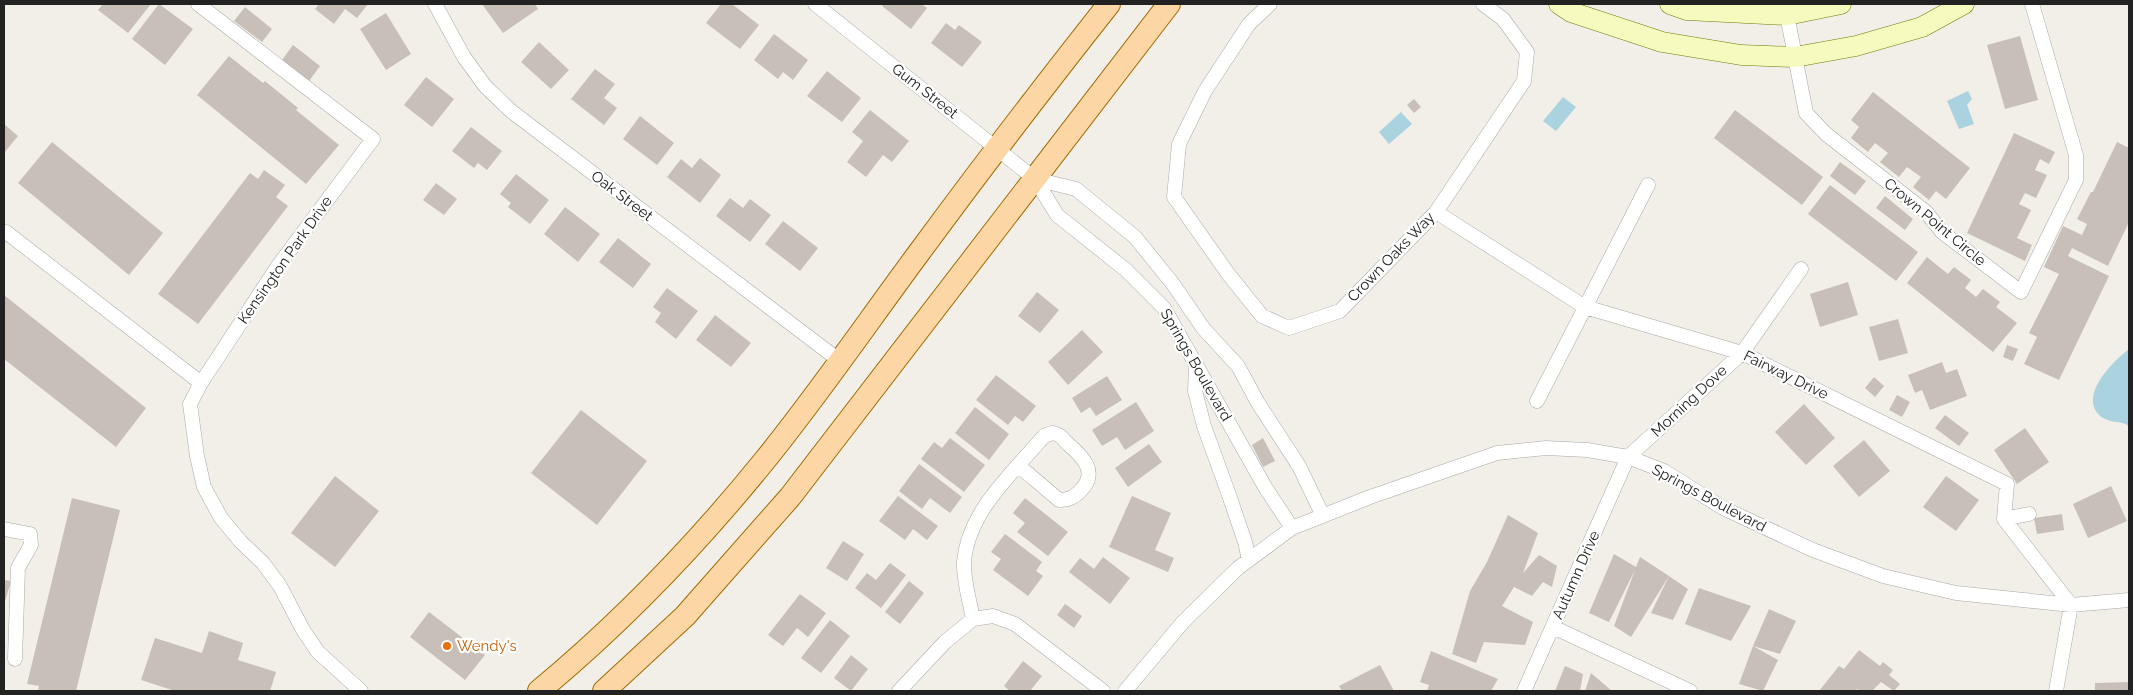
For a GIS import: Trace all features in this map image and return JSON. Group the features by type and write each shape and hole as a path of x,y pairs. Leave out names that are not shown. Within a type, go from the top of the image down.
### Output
{"main road":[{"path":"539,691 604,633 662,577 710,526 766,459 997,148 1109,4"},
{"path":"604,691 685,616 790,497 1066,136 1170,4"},
{"path":"1559,4 1571,12 1662,42 1741,55 1795,57 1856,46 1922,27 1964,4"},
{"path":"1670,4 1687,10 1787,15 1841,4"}],"street":[{"name":"Kensington Park Drive","path":"198,4 373,139 278,266 201,383 190,404 197,456 204,487 221,518 241,542 263,562 280,586 303,630 318,652 361,691"},
{"name":"Oak Street","path":"435,4 459,49 485,86 511,111 840,361"},
{"name":"Gum Street","path":"815,4 1035,179"},
{"name":"Crown Oaks Way","path":"1270,4 1250,24 1205,91 1180,144 1174,197 1262,316 1289,328 1340,311 1436,212 1524,82 1527,52 1503,19 1483,4"},
{"name":"Crown Point Circle","path":"1787,15 1806,113 1826,134 1926,212 1942,232 2021,292 2076,180 2076,155 2032,4"},
{"name":"Springs Boulevard","path":"1035,179 1057,215 1126,270 1164,308 1265,487 1292,528"},
{"path":"1035,179 1076,190 1135,236 1203,328 1238,366 1258,403 1299,466 1323,516"},
{"path":"1537,401 1648,185"},
{"name":"Fairway Drive","path":"1436,212 1585,307 1742,353 2007,484 2004,519"},
{"path":"4,234 6,232 201,383"},
{"name":"Morning Dove","path":"1628,457 1742,353 1801,269"},
{"path":"1196,365 1195,391 1204,426 1234,509 1249,560"},
{"path":"973,619 964,564 968,537 982,508 1044,436 1058,435 1082,456 1090,473 1086,484 1076,495 1068,500 1058,500 1019,466"},
{"name":"Springs Boulevard","path":"1125,691 1182,622 1238,568 1292,528 1379,493 1497,452 1554,449 1587,450 1628,457 1664,471 1723,508 1813,550 1883,576 1956,593 2071,605 2129,600"},
{"name":"Autumn Drive","path":"1524,691 1628,457"},
{"path":"2029,514 2004,519 2071,605 2056,691"},
{"path":"4,529 30,534 31,545 18,568 14,659"},
{"path":"899,691 945,642 973,619 993,616 1015,624 1102,691"},
{"path":"1553,627 1690,691"}],"water":[{"path":"1968,91 1972,99 1967,105 1974,124 1959,129 1947,101"},
{"path":"1563,97 1576,107 1556,131 1543,121"},
{"path":"1401,112 1412,124 1389,144 1379,132"},
{"path":"2129,349 2129,426 2103,418 2095,410 2093,401 2094,391 2099,381"}],"building":[{"path":"103,4 151,4 128,33 98,10"},
{"path":"159,4 193,29 165,65 132,39"},
{"path":"319,4 368,4 357,18 345,9 334,24 315,9"},
{"path":"482,4 535,4 538,9 503,33"},
{"path":"721,4 732,4 759,25 740,49 706,23"},
{"path":"884,4 921,4 927,8 911,29 882,6"},
{"path":"245,7 272,29 262,42 234,21"},
{"path":"386,13 411,54 386,70 360,29"},
{"path":"946,23 955,30 959,25 982,42 962,67 931,43"},
{"path":"774,34 808,60 793,80 783,72 778,79 754,60"},
{"path":"2020,36 2038,100 2005,109 1987,45"},
{"path":"539,42 569,70 551,89 521,62"},
{"path":"293,45 320,66 309,81 282,60"},
{"path":"229,56 263,83 265,81 298,108 296,110 339,145 306,184 197,95"},
{"path":"595,69 615,84 604,98 617,108 604,125 571,99"},
{"path":"827,71 861,98 842,122 807,96"},
{"path":"426,77 454,99 432,127 404,105"},
{"path":"1873,92 1970,168 1946,199 1936,191 1929,200 1913,187 1921,177 1907,167 1899,177 1880,162 1888,153 1875,143 1868,152 1851,138 1859,127 1851,120"},
{"path":"1414,99 1421,107 1414,113 1407,105"},
{"path":"870,110 909,141 892,162 883,155 866,177 847,162 863,141 852,132"},
{"path":"1735,110 1823,177 1802,205 1714,138"},
{"path":"640,116 674,143 657,165 623,139"},
{"path":"4,124 18,136 4,153"},
{"path":"471,127 502,151 487,170 478,163 474,168 452,151"},
{"path":"2014,133 2055,152 2049,164 2040,159 2035,170 2047,175 2036,198 2025,193 2019,204 2031,210 2017,238 2032,245 2025,261 1967,233"},
{"path":"52,142 163,233 129,275 18,183"},
{"path":"2117,142 2129,148 2129,222 2108,266 2072,248 2068,256 2109,276 2059,380 2024,364 2037,337 2029,333 2059,274 2044,267 2063,226 2082,235 2087,224 2077,219 2091,192 2093,192"},
{"path":"700,158 721,175 700,203 667,177 681,159 692,168"},
{"path":"1840,162 1866,181 1855,195 1830,176"},
{"path":"264,170 285,185 276,197 288,206 198,324 158,294 250,173 258,179"},
{"path":"516,174 549,200 530,224 508,207 511,203 500,194"},
{"path":"436,183 457,199 444,215 423,200"},
{"path":"1830,185 1918,252 1896,281 1808,214"},
{"path":"1885,196 1913,219 1905,230 1876,208"},
{"path":"730,198 743,208 750,199 771,215 750,242 716,216"},
{"path":"565,207 600,234 578,262 544,234"},
{"path":"783,221 818,248 800,271 765,244"},
{"path":"618,238 651,264 633,288 599,262"},
{"path":"1927,257 1948,274 1954,267 1971,280 1965,288 1976,297 1983,289 2000,302 1996,307 2017,323 1993,352 1907,283"},
{"path":"1848,282 1858,315 1820,327 1810,294"},
{"path":"667,288 698,311 676,339 655,322 661,313 653,307"},
{"path":"1037,292 1059,310 1040,333 1018,316"},
{"path":"4,295 146,408 116,447 4,359"},
{"path":"715,315 751,343 731,367 696,340"},
{"path":"1898,319 1908,353 1879,361 1869,327"},
{"path":"1082,330 1103,352 1068,385 1048,362"},
{"path":"2007,345 2018,349 2013,361 2003,357"},
{"path":"1942,362 1946,373 1957,369 1967,396 1930,410 1922,390 1915,393 1908,375"},
{"path":"996,375 1036,406 1023,422 1015,416 1008,425 976,400"},
{"path":"1107,376 1122,400 1096,416 1090,407 1081,413 1072,398"},
{"path":"1874,377 1884,386 1875,397 1865,388"},
{"path":"1897,395 1910,402 1902,417 1889,410"},
{"path":"1136,402 1154,431 1125,450 1117,437 1102,446 1092,430"},
{"path":"1804,404 1835,438 1806,465 1775,432"},
{"path":"975,407 1009,434 989,460 955,433"},
{"path":"581,410 647,461 597,525 531,473"},
{"path":"1945,415 1969,433 1959,446 1935,428"},
{"path":"2025,428 2049,462 2017,484 1994,450"},
{"path":"950,438 985,465 964,492 921,459 934,442 942,448"},
{"path":"1263,438 1275,461 1263,467 1252,445"},
{"path":"1864,440 1890,471 1859,497 1833,466"},
{"path":"1149,444 1162,462 1128,487 1115,468"},
{"path":"919,464 962,497 950,513 930,498 922,509 899,491"},
{"path":"335,476 379,511 335,567 291,533"},
{"path":"1946,476 1979,500 1956,531 1923,507"},
{"path":"2111,486 2127,521 2088,538 2073,504"},
{"path":"898,496 938,526 927,540 913,529 905,540 879,521"},
{"path":"1132,496 1171,513 1155,550 1174,558 1168,572 1109,547"},
{"path":"72,498 120,510 76,691 38,691 39,686 27,684"},
{"path":"1025,498 1068,532 1048,556 1017,532 1025,523 1013,513"},
{"path":"2062,514 2064,530 2037,534 2034,518"},
{"path":"1508,515 1538,533 1523,573 1539,555 1557,566 1552,587 1543,582 1532,596 1514,587 1502,606 1533,622 1525,645 1484,642 1476,663 1452,654 1470,591 1487,562"},
{"path":"1005,534 1042,562 1036,571 1043,576 1028,596 993,570 1001,559 991,552"},
{"path":"843,541 864,554 847,581 826,568"},
{"path":"1614,554 1636,567 1640,557 1669,576 1631,637 1614,626 1635,570 1609,622 1589,613"},
{"path":"1103,557 1130,578 1110,604 1069,572 1080,558 1094,569"},
{"path":"890,563 906,575 881,608 855,588 867,573 876,580"},
{"path":"1669,576 1688,589 1673,620 1651,613"},
{"path":"4,580 11,581 4,605"},
{"path":"909,581 924,593 900,624 885,612"},
{"path":"1699,588 1751,606 1731,641 1685,624"},
{"path":"800,594 826,613 808,637 797,628 783,646 768,635"},
{"path":"1065,604 1082,616 1074,628 1057,615"},
{"path":"1769,609 1796,621 1780,654 1753,646"},
{"name":"Wendy's","path":"429,612 485,655 465,680 410,637"},
{"path":"830,620 850,636 821,673 801,658"},
{"path":"209,631 243,643 238,660 276,672 270,691 175,691 141,680 155,638 202,653"},
{"path":"1753,646 1778,660 1763,691 1739,684"},
{"path":"1859,650 1880,666 1883,662 1893,670 1889,675 1900,684 1894,691 1881,682 1872,691 1860,691 1857,689 1855,691 1819,691 1839,666 1844,669"},
{"path":"1431,651 1498,679 1491,691 1427,691 1429,685 1420,682"},
{"path":"851,655 868,669 851,691 834,678"},
{"path":"1023,661 1042,676 1030,691 1010,691 1004,686"},
{"path":"1380,665 1394,691 1342,691 1339,686"},
{"path":"1565,666 1583,674 1580,691 1555,691"},
{"path":"1591,673 1612,691 1585,691"},
{"path":"2129,682 2129,691 2095,691 2095,683"}],"place":[{"name":"Wendy's","path":"447,646"}]}
